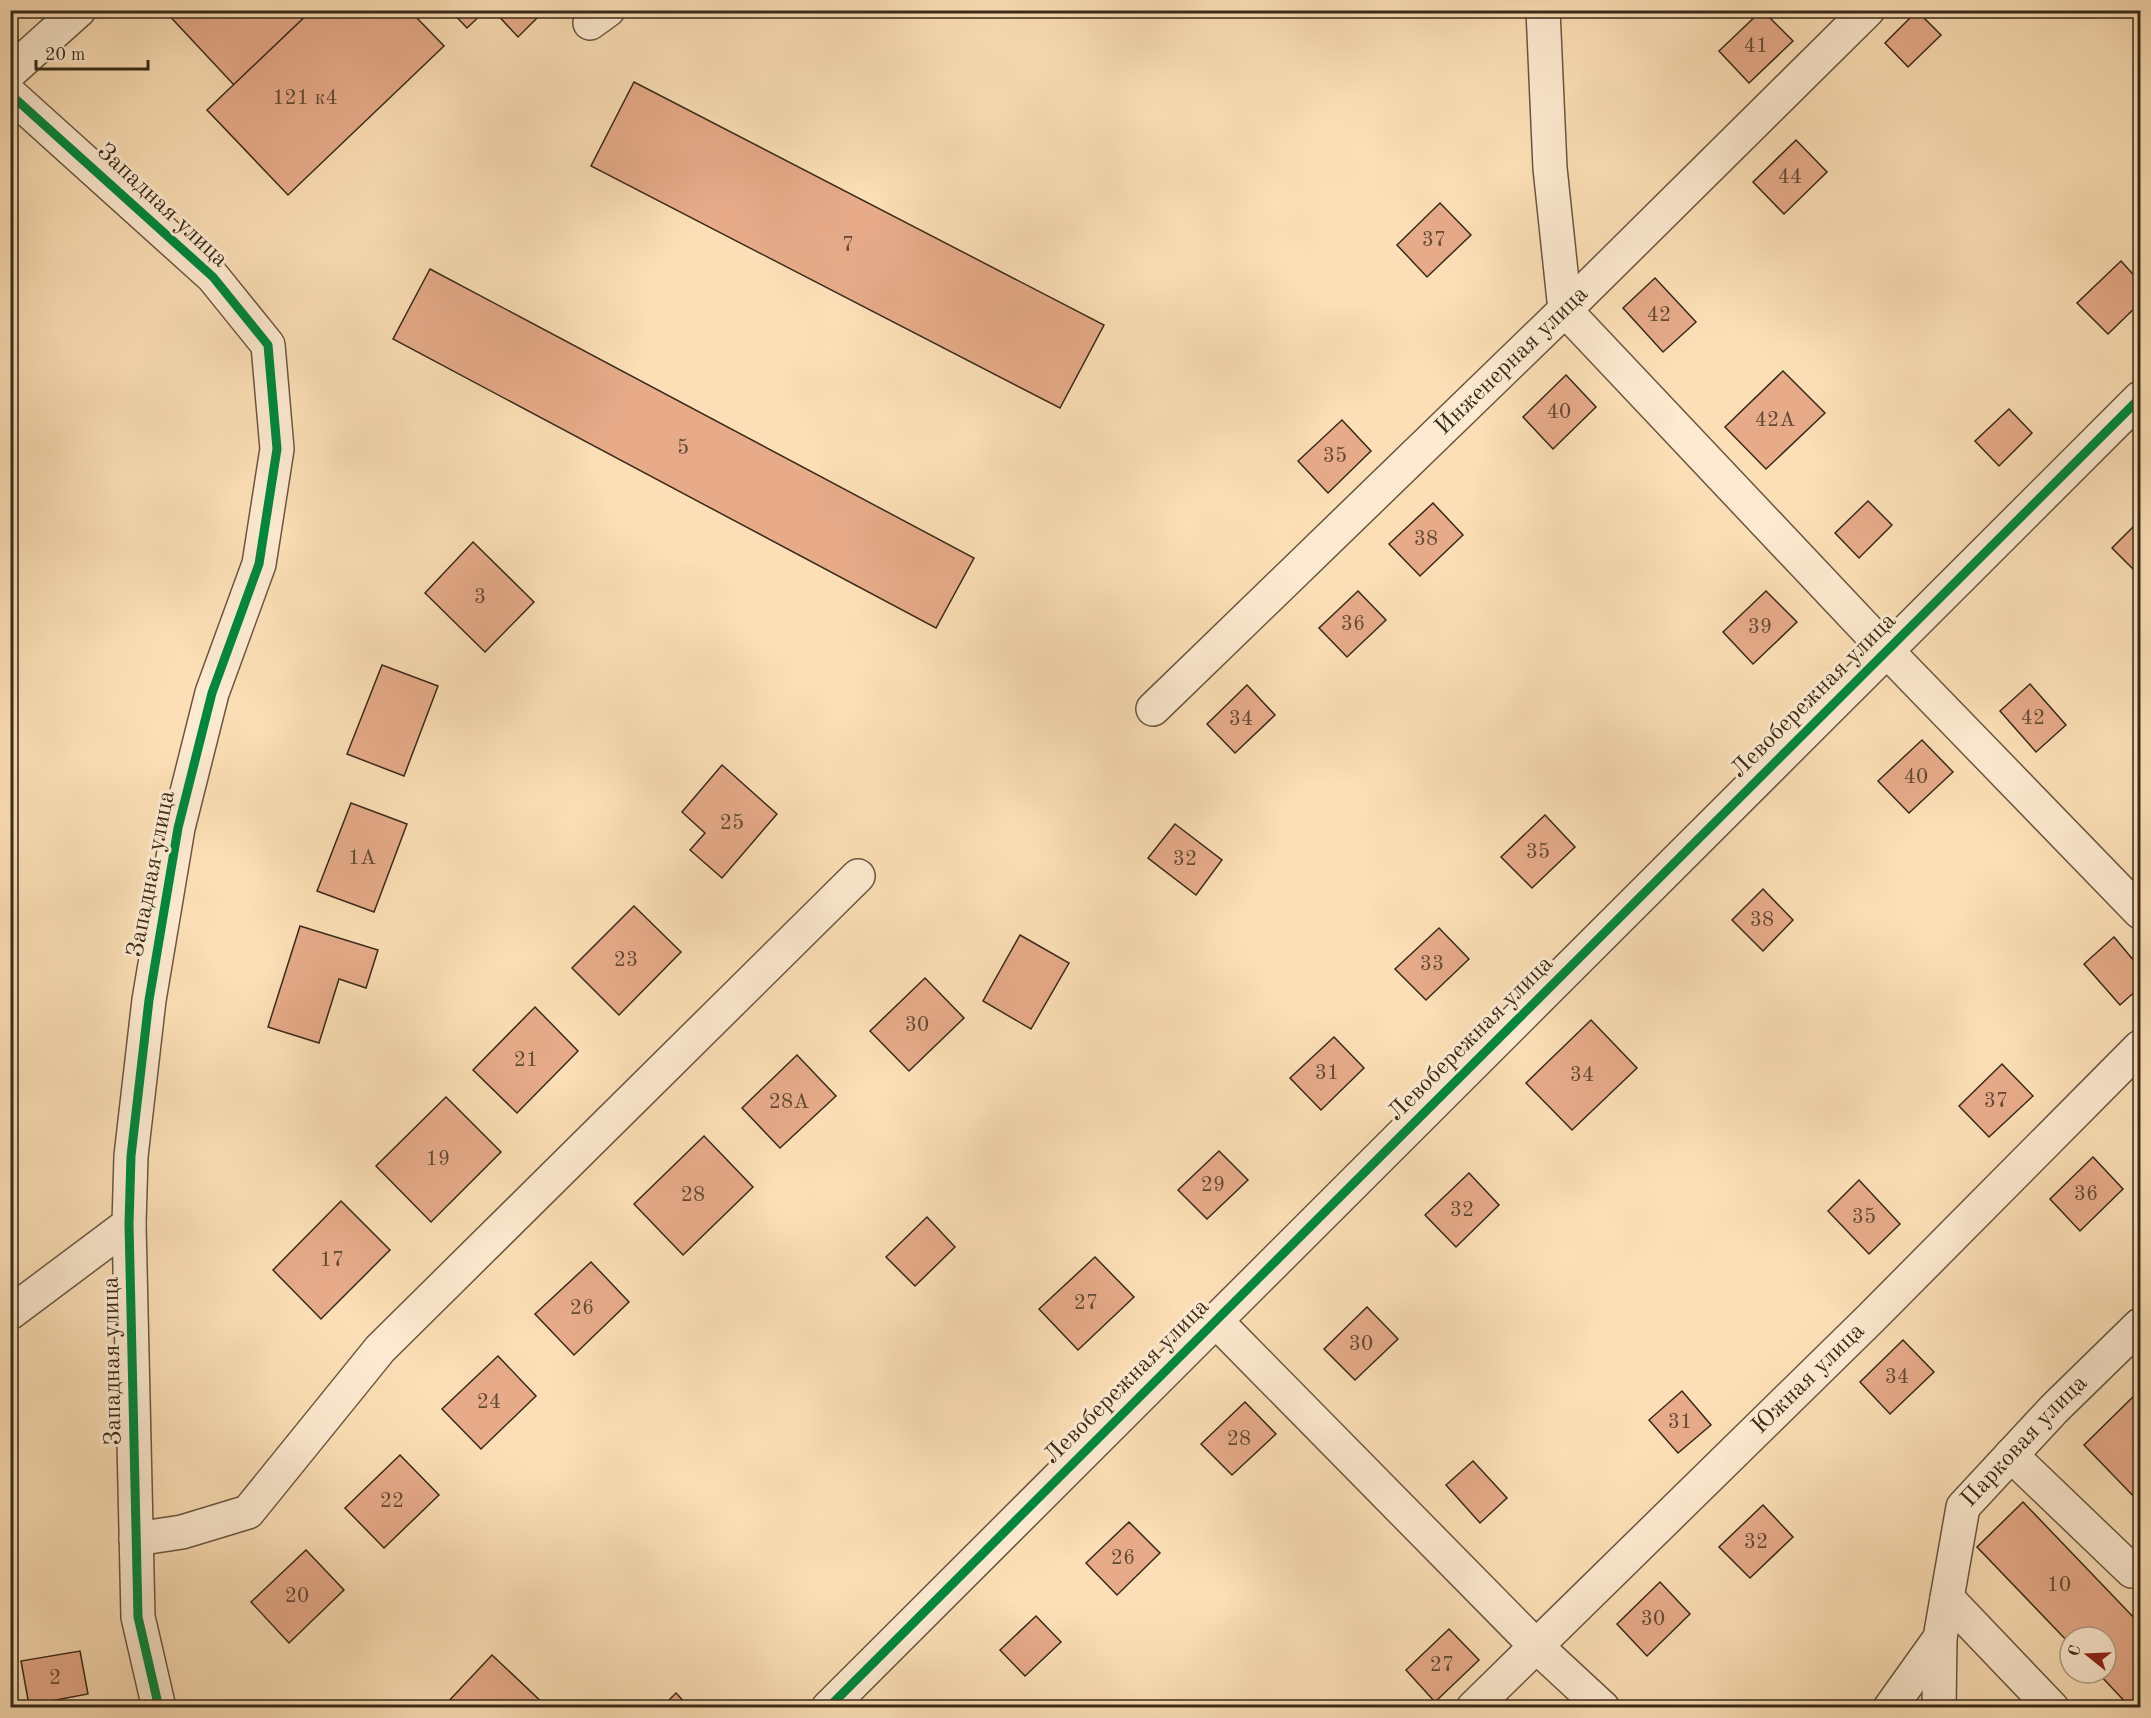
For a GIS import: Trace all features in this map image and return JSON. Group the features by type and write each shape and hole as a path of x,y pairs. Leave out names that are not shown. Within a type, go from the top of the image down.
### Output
{"street":[{"path":"10,72 79,10"},
{"path":"1544,10 1550,168 1565,310 1887,651 2140,912"},
{"name":"Инженерная улица","path":"1153,709 1565,310 1868,10"},
{"name":"Западная улица","path":"10,94 213,278 268,345 277,449 259,564 212,693 178,828 149,1000 131,1156 129,1224 138,1617 159,1707"},
{"name":"Левобережная улица","path":"828,1707 2140,398"},
{"path":"136,1539 182,1532 248,1512 380,1349 858,876"},
{"name":"Южная улица","path":"1473,1707 1871,1318 2140,1047"},
{"path":"10,1313 129,1224"},
{"path":"1216,1321 1535,1645 1603,1707"},
{"name":"Парковая улица","path":"1890,1707 1940,1638 1963,1507 2054,1408 2140,1325"},
{"path":"2011,1455 2132,1571 2140,1563"},
{"path":"1947,1598 2052,1707"},
{"path":"1939,1707 1940,1638"}],"building":[{"path":"164,10 312,10 234,85"},
{"path":"312,10 423,10 416,17 444,46 288,195 207,110"},
{"path":"450,10 486,10 467,28"},
{"path":"493,10 545,10 518,37"},
{"path":"1762,10 1793,41 1749,83 1719,51"},
{"path":"1917,11 1941,35 1908,67 1885,43"},
{"path":"634,82 1104,325 1060,408 591,166"},
{"path":"1796,140 1827,172 1784,214 1753,182"},
{"path":"1440,203 1471,235 1427,277 1397,245"},
{"path":"2121,261 2140,282 2140,303 2108,334 2077,303"},
{"path":"430,269 974,558 936,628 393,339"},
{"path":"1655,278 1696,322 1663,352 1623,308"},
{"path":"1783,371 1825,413 1766,469 1725,427"},
{"path":"1566,375 1596,407 1553,449 1523,417"},
{"path":"2009,409 2032,433 1999,466 1975,441"},
{"path":"1342,420 1371,451 1328,493 1298,461"},
{"path":"1868,501 1892,525 1859,558 1835,533"},
{"path":"1433,503 1463,535 1420,576 1389,544"},
{"path":"2140,520 2140,576 2112,548"},
{"path":"473,542 534,602 485,652 425,593"},
{"path":"1358,591 1386,620 1347,657 1319,628"},
{"path":"1766,591 1797,622 1753,664 1723,632"},
{"path":"382,665 438,686 404,776 347,754"},
{"path":"2030,684 2066,725 2036,752 2000,711"},
{"path":"1247,685 1275,715 1235,753 1207,724"},
{"path":"1922,740 1953,772 1909,813 1878,781"},
{"path":"722,765 777,814 722,878 690,850 705,833 682,812"},
{"path":"351,803 407,824 374,912 317,891"},
{"path":"1545,815 1575,847 1532,888 1501,857"},
{"path":"1175,824 1222,860 1196,895 1148,858"},
{"path":"1763,889 1793,920 1763,951 1732,920"},
{"path":"634,906 681,952 619,1015 572,968"},
{"path":"300,926 378,950 366,988 339,979 319,1043 268,1027"},
{"path":"1439,928 1469,959 1426,1000 1395,969"},
{"path":"1020,935 1069,963 1031,1029 983,1001"},
{"path":"2114,937 2140,968 2140,987 2120,1005 2084,964"},
{"path":"925,978 964,1018 909,1071 870,1031"},
{"path":"535,1007 578,1051 517,1113 473,1070"},
{"path":"1591,1020 1637,1068 1572,1130 1526,1083"},
{"path":"1334,1037 1364,1068 1321,1110 1290,1078"},
{"path":"797,1055 836,1096 780,1148 742,1108"},
{"path":"2002,1064 2033,1096 1989,1137 1959,1106"},
{"path":"446,1097 501,1152 431,1222 376,1166"},
{"path":"704,1136 753,1187 683,1255 634,1204"},
{"path":"1219,1151 1248,1180 1207,1219 1178,1190"},
{"path":"2093,1157 2123,1189 2080,1231 2050,1199"},
{"path":"1469,1173 1499,1205 1456,1247 1425,1215"},
{"path":"1859,1180 1900,1224 1869,1254 1828,1211"},
{"path":"341,1201 390,1250 321,1319 273,1270"},
{"path":"927,1217 955,1247 915,1286 886,1257"},
{"path":"1095,1257 1134,1297 1078,1350 1039,1309"},
{"path":"591,1262 629,1302 574,1355 535,1314"},
{"path":"1367,1307 1398,1339 1355,1380 1324,1349"},
{"path":"1903,1340 1934,1372 1890,1414 1860,1382"},
{"path":"498,1356 536,1396 481,1449 442,1409"},
{"path":"2140,1390 2140,1503 2084,1445"},
{"path":"1682,1391 1711,1425 1678,1453 1649,1420"},
{"path":"1245,1402 1276,1434 1232,1475 1201,1444"},
{"path":"400,1455 439,1495 384,1548 345,1508"},
{"path":"1473,1461 1507,1498 1480,1523 1446,1485"},
{"path":"2023,1502 2140,1624 2140,1708 2131,1708 2109,1685 2118,1685 2118,1625 2058,1625 2058,1631 1977,1547"},
{"path":"1763,1505 1793,1537 1750,1578 1719,1547"},
{"path":"1129,1522 1160,1553 1117,1595 1086,1563"},
{"path":"306,1550 344,1590 289,1643 251,1602"},
{"path":"1660,1582 1690,1614 1647,1656 1617,1624"},
{"path":"1036,1616 1061,1642 1025,1676 1000,1650"},
{"path":"1449,1629 1479,1660 1435,1702 1406,1670"},
{"path":"80,1651 88,1694 29,1705 21,1661"},
{"path":"492,1655 548,1708 448,1708 445,1705"},
{"path":"676,1693 690,1708 661,1708"}],"cycle path":[{"path":"10,94 213,277 268,345 277,449 259,564 212,693 178,828 149,1000 131,1156 129,1224 138,1617 159,1708"},
{"path":"828,1708 2140,398"}]}
